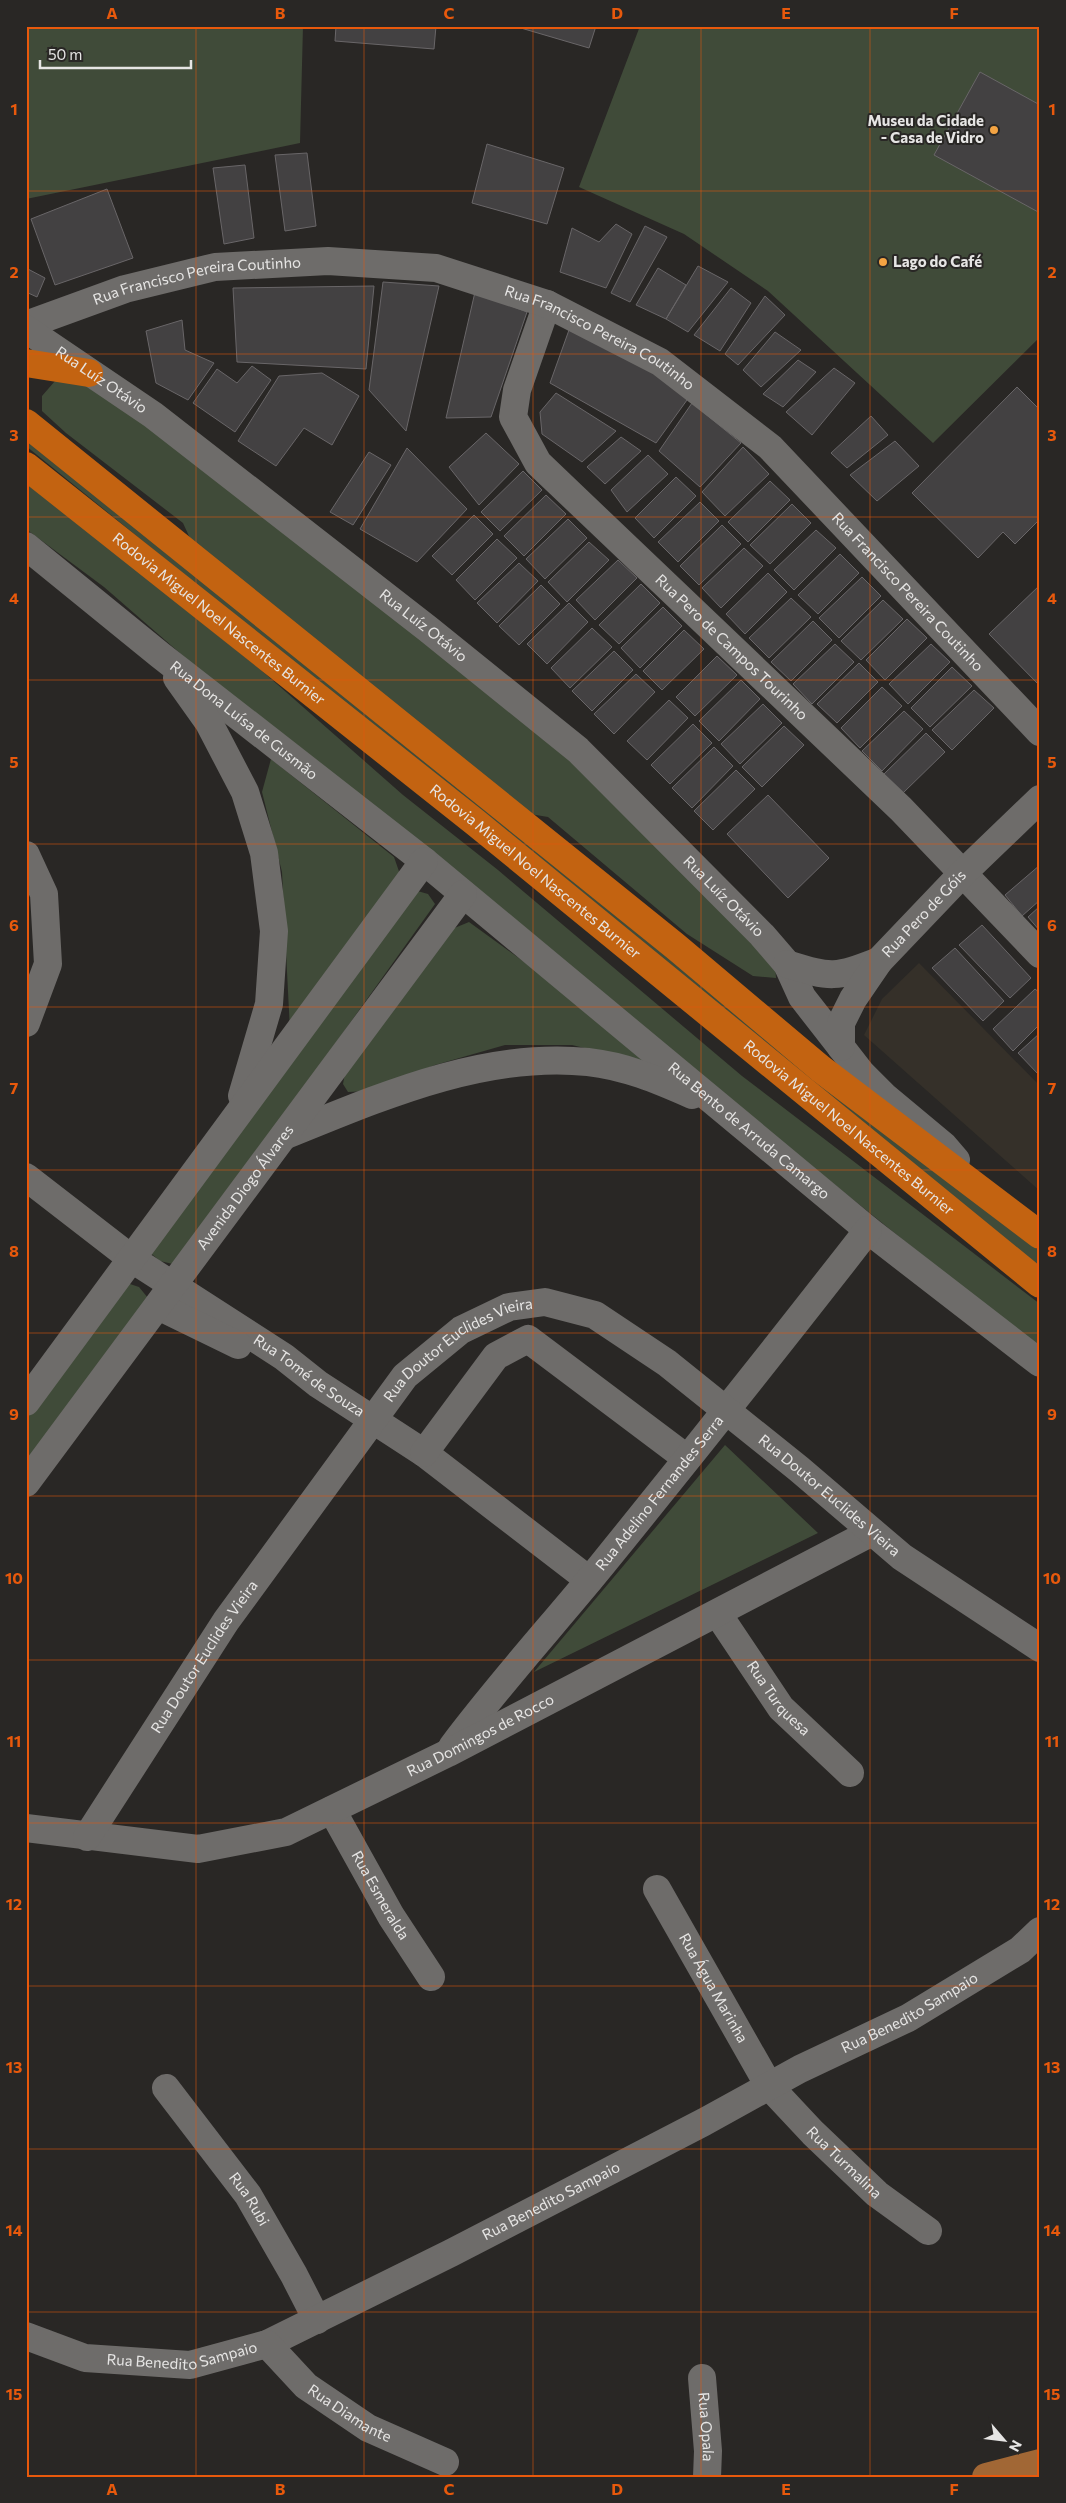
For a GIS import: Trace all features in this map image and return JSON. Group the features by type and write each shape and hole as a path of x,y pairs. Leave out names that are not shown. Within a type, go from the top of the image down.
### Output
{"highway":[{"path":"26,363 89,373"},
{"name":"Rodovia Miguel Noel Nascentes Burnier","path":"26,423 667,939 821,1069 1040,1235"},
{"name":"Rodovia Miguel Noel Nascentes Burnier","path":"26,466 476,822 1040,1284"}],"main road":[{"path":"986,2477 1040,2463"}],"street":[{"name":"Rua Francisco Pereira Coutinho","path":"26,327 125,289 215,267 328,261 436,268 547,304 660,362 770,447 1040,732"},
{"name":"Rua Pero de Campos Tourinho","path":"547,304 517,390 513,417 538,462 901,809 1040,954"},
{"name":"Rua Luíz Otávio","path":"26,327 89,373 153,415 428,629 578,750 734,905 787,964 802,997 862,1074 884,1096 944,1146 983,1192"},
{"name":"Rua Dona Luísa de Gusmão","path":"26,546 160,655 463,894"},
{"path":"160,655 209,723 240,783 264,853 274,931 269,1004 237,1114"},
{"name":"Rua Pero de Góis","path":"840,1048 841,1023 853,999 879,961 962,874 1040,799"},
{"path":"26,855 44,894 48,964 26,1023"},
{"path":"26,1402 424,862"},
{"name":"Rua Bento de Arruda Camargo","path":"463,894 655,1052 716,1106 868,1230 1040,1363"},
{"name":"Avenida Diogo Álvares","path":"26,1482 284,1136 402,973 463,894"},
{"path":"787,964 830,976 849,973 879,961"},
{"path":"284,1136 401,1091 471,1070 535,1061 588,1062 644,1074 716,1106"},
{"path":"26,1177 132,1259 166,1295"},
{"name":"Rua Adelino Fernandes Serra","path":"448,1753 487,1700 589,1580 868,1230"},
{"name":"Rua Tomé de Souza","path":"166,1295 318,1384 424,1454 589,1580"},
{"name":"Rua Doutor Euclides Vieira","path":"75,1835 226,1621 405,1376 461,1330 509,1307 545,1302 595,1315 666,1363 726,1410 799,1468 902,1557 1040,1648"},
{"path":"496,1356 509,1307"},
{"name":"Rua Doutor Euclides Vieira","path":"424,1454 496,1356 528,1339 688,1457"},
{"name":"Rua Domingos de Rocco","path":"26,1828 198,1849 286,1832 448,1753 718,1614 872,1532"},
{"name":"Rua Turquesa","path":"718,1614 781,1708 850,1773"},
{"name":"Rua Esmeralda","path":"332,1810 392,1916 431,1977"},
{"name":"Rua Domingos de Rocco","path":"26,1819 75,1835"},
{"name":"Rua Água Marinha","path":"657,1889 769,2086"},
{"name":"Rua Benedito Sampaio","path":"28,2340 84,2358 190,2364 267,2344 451,2253 769,2086 908,2018 1020,1950 1040,1930"},
{"name":"Rua Turmalina","path":"769,2086 813,2133 877,2194 928,2231"},
{"name":"Rua Rubi","path":"166,2088 248,2195 294,2275 316,2320"},
{"name":"Rua Diamante","path":"267,2344 306,2386 368,2428 445,2462"},
{"name":"Rua Opala","path":"702,2378 708,2451 706,2477"}],"shaded area":[{"path":"919,963 1040,1086 1040,1191 864,1035 882,999"}],"green space":[{"path":"26,26 303,26 300,143 26,199"},
{"name":"Lago do Café","path":"640,26 1040,26 1040,337 933,443 768,291 684,234 579,187"},
{"path":"55,381 88,384 166,437 563,753 775,963 776,978 753,976 687,934 548,817 530,814 193,545 183,523 66,433 42,411 42,396"},
{"path":"26,437 1040,1251 1040,1270 26,446"},
{"path":"26,482 261,670 403,795 498,870 742,1076 1040,1304 1040,1350 250,714 104,587 26,529"},
{"path":"271,759 394,857 402,880 290,1031 282,872 262,792"},
{"path":"414,890 428,894 435,904 177,1265 160,1261 148,1251"},
{"path":"469,922 578,1001 679,1078 622,1057 572,1045 505,1045 435,1065 369,1091 348,1092 343,1084 346,1068 440,934"},
{"path":"124,1282 139,1287 148,1298 26,1461 26,1417"},
{"path":"725,1445 818,1533 534,1672"}],"building":[{"path":"336,26 436,26 434,49 335,41"},
{"path":"514,26 596,26 589,48"},
{"name":"Museu da Cidade - Casa de Vidro","path":"980,72 1040,105 1040,213 934,155"},
{"path":"487,144 564,168 547,224 472,203"},
{"path":"307,153 316,226 285,231 275,155"},
{"path":"245,165 254,238 224,244 213,168"},
{"path":"107,189 133,258 55,285 31,219"},
{"path":"616,224 632,234 606,288 560,272 572,228 599,242"},
{"path":"645,226 667,237 630,302 611,293"},
{"path":"698,266 728,282 688,332 666,319"},
{"path":"26,268 45,278 37,297 26,292"},
{"path":"658,268 686,285 666,319 636,305"},
{"path":"383,282 439,286 406,431 369,390"},
{"path":"374,286 366,369 237,362 233,288"},
{"path":"731,288 751,303 720,351 694,335"},
{"path":"475,292 527,312 491,417 446,418"},
{"path":"765,296 785,315 738,365 725,354"},
{"path":"182,320 185,350 214,363 188,400 156,383 146,331"},
{"path":"569,330 667,379 687,400 656,443 550,383"},
{"path":"775,332 801,350 761,387 743,370"},
{"path":"798,360 816,372 783,407 763,394"},
{"path":"252,366 271,380 235,432 193,403 217,369 237,383"},
{"path":"834,368 855,383 812,435 786,412"},
{"path":"322,373 359,396 332,445 304,428 276,466 238,441 279,376"},
{"path":"1017,387 1040,410 1040,519 1015,544 1003,532 978,558 912,493"},
{"path":"556,393 616,431 582,462 542,434 540,412"},
{"path":"692,403 741,443 700,487 659,451"},
{"path":"871,416 888,435 847,468 831,453"},
{"path":"486,433 519,464 479,505 449,467"},
{"path":"621,437 641,451 605,484 587,467"},
{"path":"895,441 919,466 877,501 850,475"},
{"path":"743,447 769,474 725,516 702,492"},
{"path":"407,448 467,509 417,562 360,529"},
{"path":"369,452 391,465 353,525 330,512"},
{"path":"648,455 668,474 627,512 611,490"},
{"path":"523,471 542,490 500,531 481,512"},
{"path":"676,477 696,496 654,538 635,518"},
{"path":"770,481 790,500 748,542 728,522"},
{"path":"546,495 566,514 524,556 504,536"},
{"path":"700,502 719,521 678,562 658,542"},
{"path":"792,504 811,523 770,564 750,545"},
{"path":"474,515 493,534 452,575 432,556"},
{"path":"568,519 587,538 545,579 526,559"},
{"path":"722,525 741,544 699,585 680,566"},
{"path":"816,530 836,548 794,590 774,570"},
{"path":"497,539 517,558 475,600 456,580"},
{"path":"589,542 609,560 567,602 548,582"},
{"path":"744,548 763,566 721,608 702,588"},
{"path":"840,554 859,573 818,614 798,595"},
{"path":"618,560 637,578 595,620 576,600"},
{"path":"519,563 538,581 497,623 477,603"},
{"path":"768,573 787,592 745,634 726,614"},
{"path":"862,577 881,596 839,638 819,618"},
{"path":"641,584 660,603 619,644 599,625"},
{"path":"541,585 560,604 519,645 499,626"},
{"path":"1040,585 1040,686 989,634"},
{"path":"791,598 811,617 769,658 749,638"},
{"path":"883,600 903,619 861,660 841,641"},
{"path":"569,603 588,622 547,664 527,644"},
{"path":"663,607 682,626 640,668 621,648"},
{"path":"907,619 927,638 885,680 866,660"},
{"path":"813,621 832,640 791,681 771,662"},
{"path":"592,628 612,647 570,688 551,668"},
{"path":"684,630 704,649 662,690 643,671"},
{"path":"835,644 854,662 812,704 793,684"},
{"path":"931,644 950,662 908,704 889,684"},
{"path":"614,651 633,670 592,711 572,691"},
{"path":"717,656 737,675 695,716 676,697"},
{"path":"859,663 878,682 837,723 817,704"},
{"path":"952,667 972,686 930,727 911,708"},
{"path":"636,674 655,692 614,734 594,714"},
{"path":"741,680 760,699 719,741 699,721"},
{"path":"882,687 902,706 860,748 841,728"},
{"path":"974,690 994,708 952,750 932,730"},
{"path":"669,700 688,718 647,760 627,741"},
{"path":"763,704 782,723 740,764 721,744"},
{"path":"904,711 923,729 882,771 862,751"},
{"path":"693,724 712,743 670,784 651,765"},
{"path":"784,726 804,745 762,787 742,767"},
{"path":"926,733 945,752 903,793 884,774"},
{"path":"714,747 733,766 692,808 672,788"},
{"path":"736,770 755,789 713,830 694,811"},
{"path":"768,795 829,858 788,898 727,834"},
{"path":"1040,865 1040,900 1022,916 1005,895"},
{"path":"1040,906 1040,931 1028,917"},
{"path":"982,925 1031,978 1010,998 959,945"},
{"path":"955,948 1004,1001 983,1021 932,968"},
{"path":"1035,989 1040,993 1040,1024 1013,1051 993,1029"},
{"path":"1040,1033 1040,1072 1038,1074 1018,1053"}],"place":[{"name":"Museu da Cidade - Casa de Vidro","path":"994,130"},
{"name":"Lago do Café","path":"883,262"}]}
